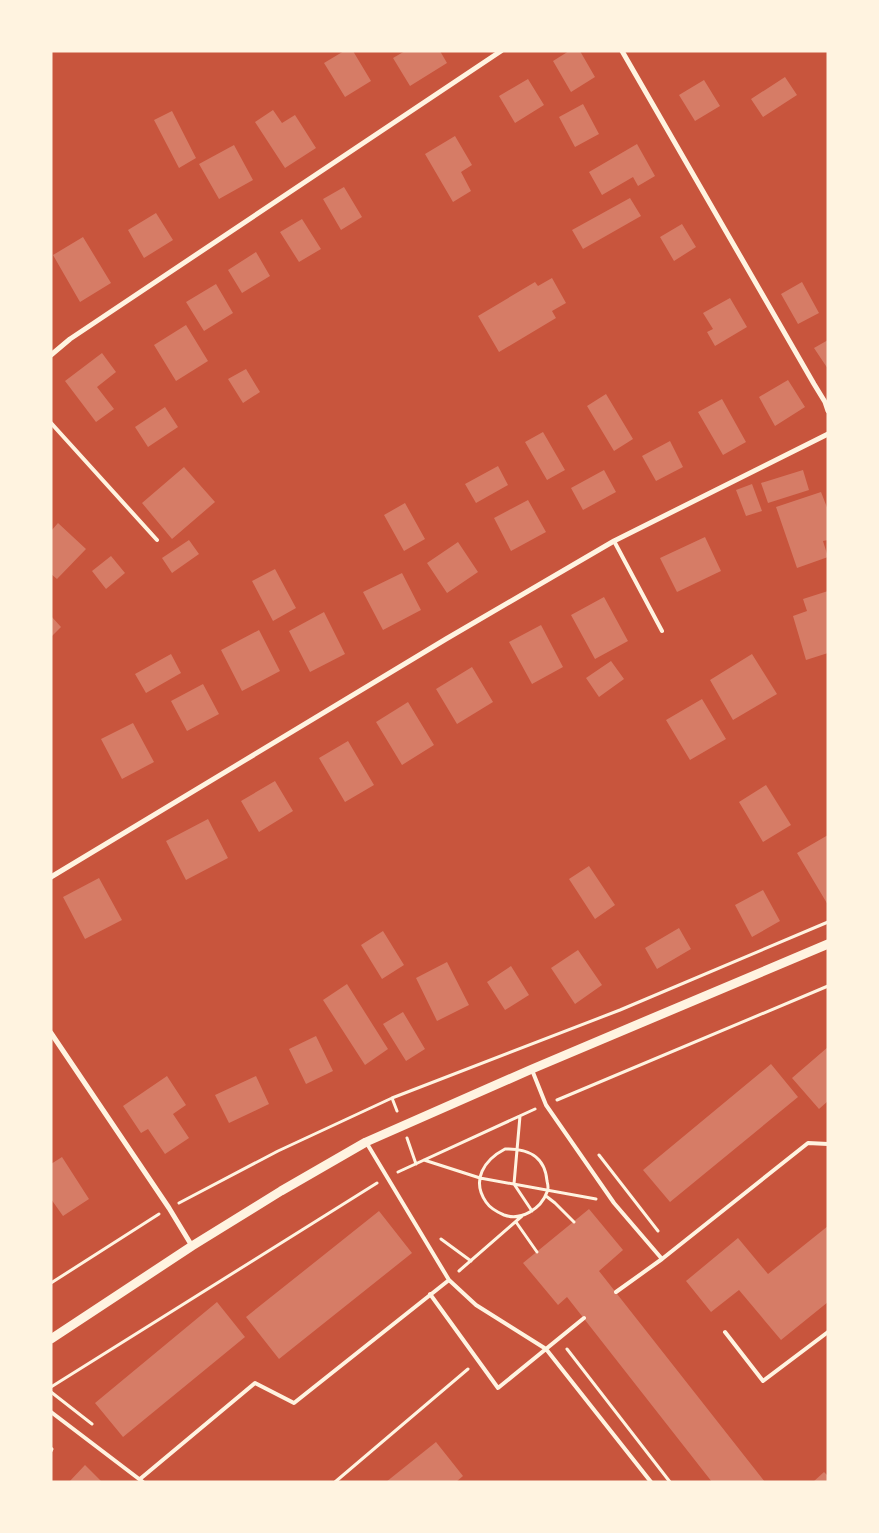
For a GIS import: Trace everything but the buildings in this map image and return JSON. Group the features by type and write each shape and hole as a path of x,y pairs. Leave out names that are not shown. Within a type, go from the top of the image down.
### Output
{"street":[{"path":"51,355 70,339 500,51"},
{"path":"622,51 826,402 828,411"},
{"path":"51,877 446,639 614,541 828,434"},
{"path":"51,1339 192,1246 281,1191 366,1142 532,1069 828,944"},
{"path":"51,1033 169,1208 192,1246"}],"lane":[{"path":"51,423 157,540"},
{"path":"614,541 662,631"},
{"path":"532,1069 546,1104 614,1203 662,1259"},
{"path":"366,1142 449,1280 476,1305 546,1349 651,1482"},
{"path":"616,1292 662,1259 808,1144 828,1144"},
{"path":"51,1412 141,1480 256,1383 294,1403 449,1280"},
{"path":"430,1294 498,1388 584,1318"},
{"path":"725,1332 764,1381 828,1332"}],"path":[{"path":"51,1283 169,1208 278,1151 392,1098 620,1010 828,922"},
{"path":"51,1387 387,1177 546,1104 828,986"},
{"path":"392,1098 416,1164"},
{"path":"560,1099 565,1106"},
{"path":"520,1116 514,1184 532,1211"},
{"path":"449,1280 522,1216 532,1211 546,1196 548,1190 547,1174 541,1161 531,1153 518,1148 505,1149 493,1155 484,1165 480,1178 481,1191 486,1203 496,1212 509,1216 522,1216"},
{"path":"596,1151 673,1250"},
{"path":"423,1160 480,1178 638,1206"},
{"path":"400,1171 404,1179"},
{"path":"546,1196 556,1203 574,1222"},
{"path":"516,1222 538,1252"},
{"path":"437,1237 471,1260"},
{"path":"559,1338 670,1482"},
{"path":"335,1482 478,1361"}]}
